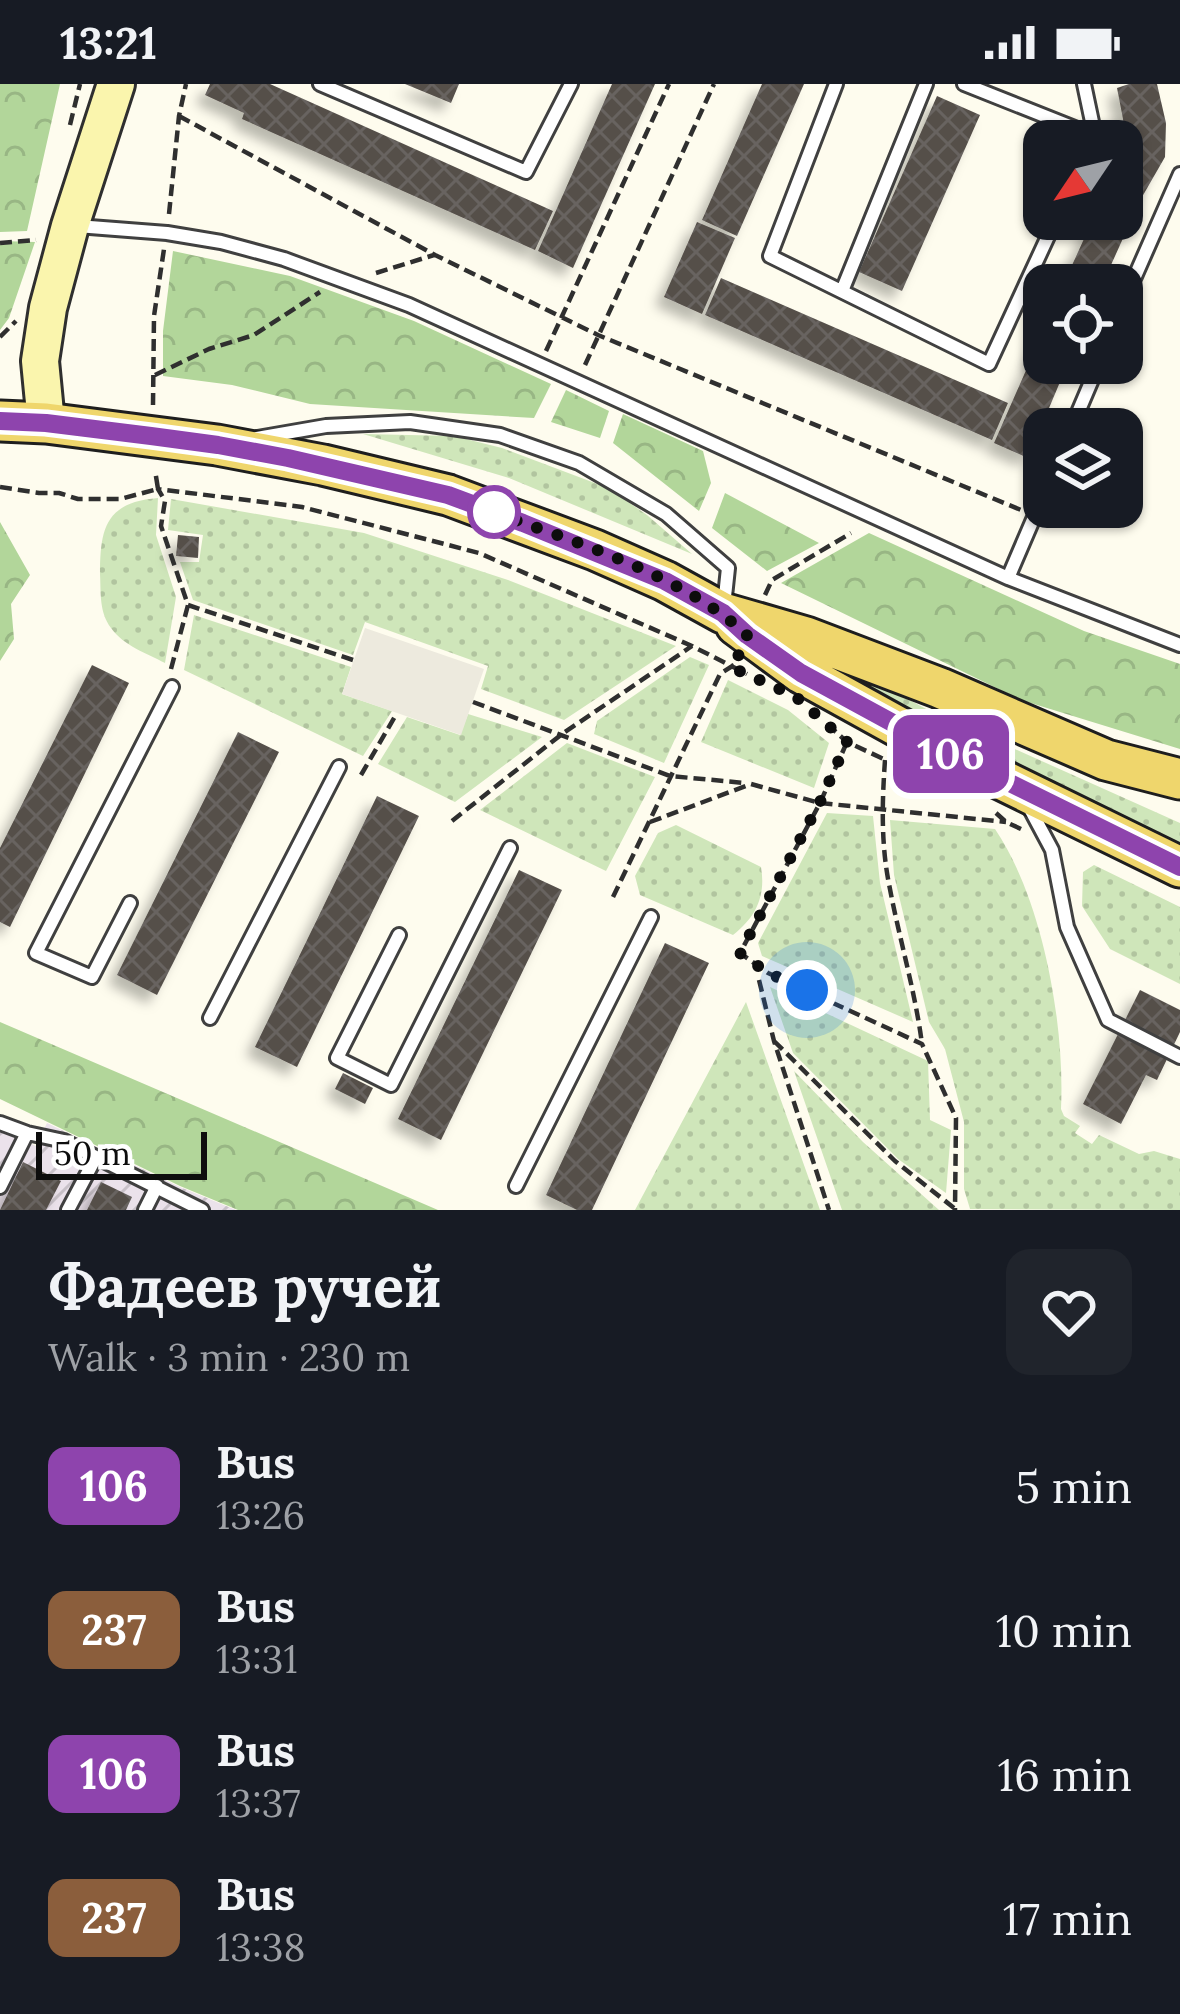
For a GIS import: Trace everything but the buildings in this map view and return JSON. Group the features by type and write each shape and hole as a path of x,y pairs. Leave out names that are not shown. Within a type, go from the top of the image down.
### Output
{"main road":[{"path":"46,423 40,361 57,232 116,84"},
{"path":"0,421 218,445 448,495 665,581 739,634 996,794 1180,867"},
{"path":"739,634 806,637 940,688 1106,760 1180,779"}],"lane":[{"path":"320,84 526,172 571,84"},
{"path":"360,101 368,84"},
{"path":"836,84 770,256 989,364 1046,240"},
{"path":"842,292 926,84"},
{"path":"964,84 1051,120"},
{"path":"1084,84 1091,120"},
{"path":"1140,264 1180,174"},
{"path":"57,232 166,233 221,242 410,305 1008,578 1180,646"},
{"path":"218,445 326,426 410,422 527,442 579,463 666,514 728,568 739,634"},
{"path":"1008,578 1030,528"},
{"path":"130,903 92,977 36,953 172,687"},
{"path":"210,1018 339,766"},
{"path":"996,794 1030,808 1052,850 1067,927 1108,1020 1180,1057"},
{"path":"400,935 337,1058 391,1085 509,848"},
{"path":"516,1186 651,917"},
{"path":"0,1123 64,1142 196,1208"},
{"path":"0,1187 27,1133"},
{"path":"68,1210 96,1157"},
{"path":"145,1210 157,1186"}],"path":[{"path":"172,687 171,671 188,604 161,526 165,501 158,489 151,436 154,316 186,84"},
{"path":"540,364 668,84"},
{"path":"578,381 714,84"},
{"path":"179,116 435,255 598,335 1023,511"},
{"path":"0,243 57,232"},
{"path":"155,375 209,349 254,335 322,290 435,255"},
{"path":"0,487 59,493 78,500 120,499 158,489 302,507 479,553 692,646"},
{"path":"613,897 739,634 772,580 851,533"},
{"path":"188,604 353,660"},
{"path":"452,820 562,734 692,646 739,634"},
{"path":"739,634 754,677"},
{"path":"473,702 670,776 751,784 820,802 1006,822 1045,840"},
{"path":"812,712 847,742 926,779"},
{"path":"361,775 398,713"},
{"path":"847,742 740,953 768,973 922,1044"},
{"path":"884,760 881,810 888,880 922,1044 956,1118 954,1209"},
{"path":"650,822 751,784"},
{"path":"996,794 1006,822"},
{"path":"759,980 829,1210"},
{"path":"774,1041 895,1161 954,1209"}],"shaded area":[{"path":"365,628 484,669 461,735 342,694"},
{"path":"47,1123 236,1210 0,1210 0,1130 36,1146"}],"green space":[{"path":"0,84 60,84 27,231 0,232"},
{"path":"0,241 35,242 9,318 0,330"},
{"path":"173,251 290,276 414,321 551,384 534,418 310,404 232,385 163,376"},
{"path":"566,390 609,411 600,438 551,422"},
{"path":"623,414 703,451 711,483 699,511 613,443"},
{"path":"363,434 454,436 502,448 608,488 692,554 509,478"},
{"path":"725,493 819,543 767,571 712,528"},
{"path":"158,498 156,535 176,597 165,663 116,634 104,615 100,588 102,543 110,520 127,505"},
{"path":"171,499 364,533 508,580 676,646 564,720 481,689 488,666 365,622 353,655 193,600 180,562 199,562 203,535 168,530"},
{"path":"0,522 30,575 11,604 14,639 0,661"},
{"path":"869,533 1084,631 1180,664 1180,749 1021,700 781,583"},
{"path":"194,615 351,667 342,694 392,711 363,756 184,670"},
{"path":"774,637 1180,823 1180,847 872,698"},
{"path":"690,657 709,665 664,763 594,734 597,721"},
{"path":"728,680 788,710 829,743 814,788 701,742"},
{"path":"468,714 542,737 455,802 378,764 407,717 460,735"},
{"path":"567,743 655,777 606,871 480,810"},
{"path":"827,813 873,816 880,883 913,1022 762,956 758,943"},
{"path":"890,820 995,829 1026,891 1048,964 1064,1116 1080,1126 1075,1133 1092,1144 1099,1135 1139,1154 1154,1151 1180,1159 1180,1210 970,1209 964,1189 964,1122 945,1049 929,1022 894,875"},
{"path":"676,825 761,867 757,905 733,935 640,895 635,876 658,833"},
{"path":"1094,865 1180,907 1180,984 1110,949 1082,906 1083,872"},
{"path":"770,987 928,1061 930,1120 951,1130 946,1193 898,1159 793,1053"},
{"path":"746,1002 820,1210 635,1210"},
{"path":"0,1022 438,1210 238,1210 180,1186 0,1099"},
{"path":"794,1071 863,1142 939,1210 842,1210"}],"bus line":[{"name":"106","path":"0,421 218,445 387,479 448,495 595,550 723,613 801,673 935,746 1180,867"}],"route":[{"path":"494,512 485,509 595,550 723,613 747,635 733,668 795,696 847,742 740,953 768,973 807,990"}]}
